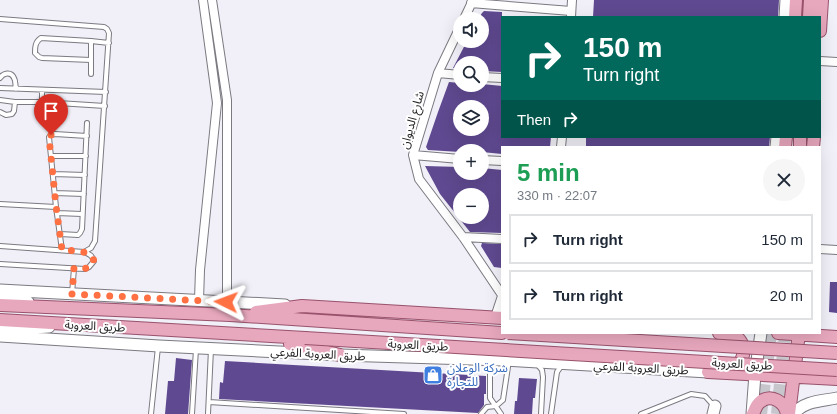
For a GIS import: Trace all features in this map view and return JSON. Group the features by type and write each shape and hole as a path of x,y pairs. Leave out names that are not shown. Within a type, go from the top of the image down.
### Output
{"main road":[{"path":"795,16 796,0"},
{"path":"809,16 810,0"},
{"path":"821,16 822,0"},
{"name":"طريق العروبة","path":"6,305 230,315 501,333"},
{"path":"230,315 302,306 499,318"},
{"name":"طريق العروبة","path":"0,320 837,370"},
{"path":"228,334 307,347 340,356"},
{"name":"طريق العروبة","path":"524,334 837,353"},
{"path":"708,372 733,370 742,360 744,353 742,343 736,336 725,334"},
{"path":"788,414 799,334 837,337"},
{"path":"708,372 837,379"},
{"path":"752,414 759,402 773,398 782,403 788,414"}],"street":[{"path":"199,300 200,270 217,103 203,0"},
{"path":"212,0 228,100 226,302"},
{"path":"467,12 472,1 571,14 572,0"},
{"path":"785,16 786,0"},
{"name":"شارع الديوان","path":"453,42 438,73 413,156 419,179 463,237 501,294"},
{"path":"821,61 837,62"},
{"path":"438,73 453,74"},
{"path":"489,77 501,78"},
{"path":"413,156 453,158"},
{"path":"489,160 501,161"},
{"path":"463,237 501,239"},
{"path":"821,249 837,250"},
{"path":"0,290 302,306"},
{"path":"0,297 64,308"},
{"name":"شارع الديوان","path":"499,318 501,303"},
{"path":"0,330 94,326"},
{"path":"752,414 755,374 761,334"},
{"name":"طريق العروبة الفرعي","path":"0,336 340,356 509,360 708,372"},
{"path":"794,414 796,410 806,404 837,398"}],"lane":[{"path":"0,19 104,27 109,33 95,241 91,248 84,252"},
{"path":"91,60 42,58 35,53 35,46 41,38 109,43"},
{"path":"91,41 91,74"},
{"path":"0,78 2,75 7,73 12,75 15,79 16,89"},
{"path":"0,88 106,92"},
{"path":"42,90 42,102"},
{"path":"0,100 105,106"},
{"path":"0,112 6,115 12,114 16,102"},
{"path":"60,234 78,234 82,229 87,123"},
{"path":"62,250 49,137 55,134 87,136"},
{"path":"51,156 86,156"},
{"path":"53,174 85,175"},
{"path":"55,194 84,194"},
{"path":"0,204 56,206"},
{"path":"57,213 82,214"},
{"path":"0,246 84,252 90,254 94,261 92,265 85,269 0,264"},
{"path":"72,294 74,268"},
{"path":"151,414 159,346"},
{"path":"192,414 196,348"},
{"path":"208,414 211,348"},
{"path":"490,360 490,398 501,414"},
{"path":"480,414 487,406 496,406 503,400 509,360"},
{"path":"535,362 542,370 543,377 541,414"},
{"path":"551,414 557,372 563,364"},
{"path":"641,414 691,394 705,396 714,410"},
{"path":"209,402 404,414"}],"building":[{"path":"594,0 779,0 778,16 593,16"},
{"path":"484,11 502,12 501,72 489,71 489,56 459,56 463,48 489,48 489,12 483,12"},
{"path":"449,82 453,82 453,92 489,92 489,85 501,86 501,138 551,138 550,146 501,146 501,154 489,153 489,144 453,144 453,152 428,150 426,147"},
{"path":"586,138 770,138 769,146 586,146"},
{"path":"425,166 453,167 453,180 489,180 489,169 501,170 501,233 470,232 464,224 489,224 489,188 453,188 453,210 440,194"},
{"path":"482,243 501,244 501,268 494,267 481,246"},
{"path":"830,282 837,282 837,313 829,312"},
{"path":"176,358 192,360 188,414 165,414 168,381 174,381"},
{"path":"225,361 486,376 486,394 484,394 484,405 478,413 219,399 220,382 223,383"},
{"path":"519,378 537,379 535,398 533,398 532,414 514,414"}],"tunnel":[{"path":"761,414 771,334"},
{"path":"777,414 785,334"}],"place":[{"name":"شركة الوعلان للتجارة","path":"433,375"}],"route":[{"path":"51,135 49,137 62,250 90,254 94,261 92,265 85,269 74,268 72,294 226,302"}]}
